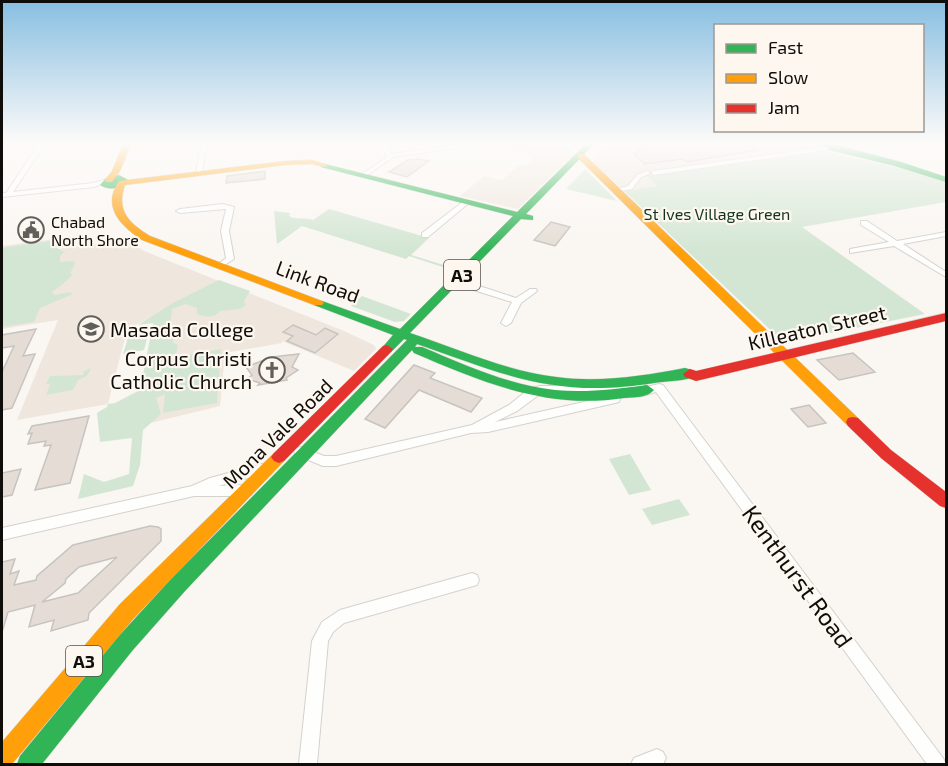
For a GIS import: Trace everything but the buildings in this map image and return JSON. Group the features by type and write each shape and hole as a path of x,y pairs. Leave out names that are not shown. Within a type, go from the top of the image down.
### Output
{"main road":[{"path":"113,181 129,180"},
{"path":"382,180 525,217"},
{"name":"Mona Vale Road","path":"28,765 125,645 178,585 304,453 406,339 562,180"},
{"path":"605,180 886,454 946,501"},
{"name":"Link Road","path":"113,181 116,193 114,206 122,220 130,228 155,243 406,339 475,373 533,392"},
{"name":"Link Road","path":"113,181 108,208 114,218 145,243 406,339 504,371 544,380"},
{"name":"Mona Vale Road","path":"2,759 128,611 271,467 466,285 525,217"},
{"name":"Killeaton Street","path":"544,380 598,384 656,384 691,381 696,376 946,317"},
{"name":"Killeaton Street","path":"533,392 567,397 598,397 656,384"}],"street":[{"path":"5,195 16,180"},
{"path":"614,189 630,188 636,180"},
{"path":"5,195 113,181"},
{"path":"425,235 466,202"},
{"path":"180,211 230,207 225,231 230,259 220,266"},
{"path":"864,223 946,275"},
{"path":"853,251 946,234"},
{"path":"466,285 517,301"},
{"path":"506,323 517,301 533,291"},
{"name":"Killeaton Street","path":"304,453 323,461 336,461 471,429 499,426 656,384"},
{"name":"Kenthurst Road","path":"656,384 937,765"},
{"name":"Killeaton Street","path":"471,429 513,408 533,392"},
{"path":"2,534 194,491 210,483 271,467 285,462 298,453 304,453"},
{"path":"194,491 207,494 230,489 247,491"},
{"path":"308,765 320,641 322,632 329,624 340,617 472,580"}],"shaded area":[{"path":"480,180 548,180 518,209 460,196"},
{"path":"612,180 652,180 659,186 624,191"},
{"path":"62,238 58,249 126,240 144,251 344,331 374,345 376,349 354,371 282,341 282,343 225,353 220,406 146,424 167,308 127,330 108,404 17,420 58,320 2,329 2,246"}],"green space":[{"path":"575,180 596,180 617,201 566,189"},
{"name":"St Ives Village Green","path":"651,180 939,180 946,182 946,202 802,227 925,314 786,342 781,340 624,191 658,186"},
{"path":"329,209 429,238 411,255 457,269 455,271 409,256 406,259 302,226 277,244 274,211 290,213 289,216 295,218 313,220"},
{"path":"57,240 55,247 64,252 60,256 60,262 73,261 75,263 70,274 73,274 52,292 54,295 70,292 73,294 40,308 34,322 2,327 2,248"},
{"path":"219,280 250,291 244,301 246,305 240,309 220,311 209,317 197,314 197,308 185,304 172,309 170,327 177,327 176,330 170,331 170,338 176,338 172,342 178,345 176,354 166,357 165,360 169,365 170,358 221,349 217,403 163,413 165,394 156,398 161,414 143,430 140,465 133,486 78,499 84,474 104,482 129,474 132,438 100,442 97,413 108,404 115,403 140,390 153,323 138,325 171,304"},
{"path":"362,296 411,314 404,321 395,322 351,306"},
{"path":"150,328 144,350 123,354 130,331"},
{"path":"91,368 87,376 78,380 73,390 46,395 50,384 46,384 50,376 83,375 84,371"},
{"path":"630,454 651,490 629,495 609,459"},
{"path":"679,499 690,515 652,525 642,509"}],"traffic: fast":[{"path":"110,180 104,185 117,185 123,180"},
{"path":"381,180 530,218"},
{"path":"387,349 555,180"},
{"path":"318,303 489,366 540,380 558,383 604,384 690,374"},
{"path":"28,764 125,644 178,585 412,342"},
{"path":"418,350 503,384 529,391 583,397 647,390"}],"traffic: slow":[{"path":"122,183 149,180"},
{"path":"605,180 853,422"},
{"path":"121,184 117,194 117,210 131,228 146,238 318,303"},
{"path":"2,759 127,611 279,457"}],"traffic: jam":[{"path":"690,374 696,376 946,317"},
{"path":"279,457 387,349"},
{"path":"853,422 886,454 946,501"}],"place":[{"name":"Chabad North Shore","path":"31,230"},
{"name":"Masada College","path":"91,329"},
{"name":"Corpus Christi Catholic Church","path":"272,370"}]}
